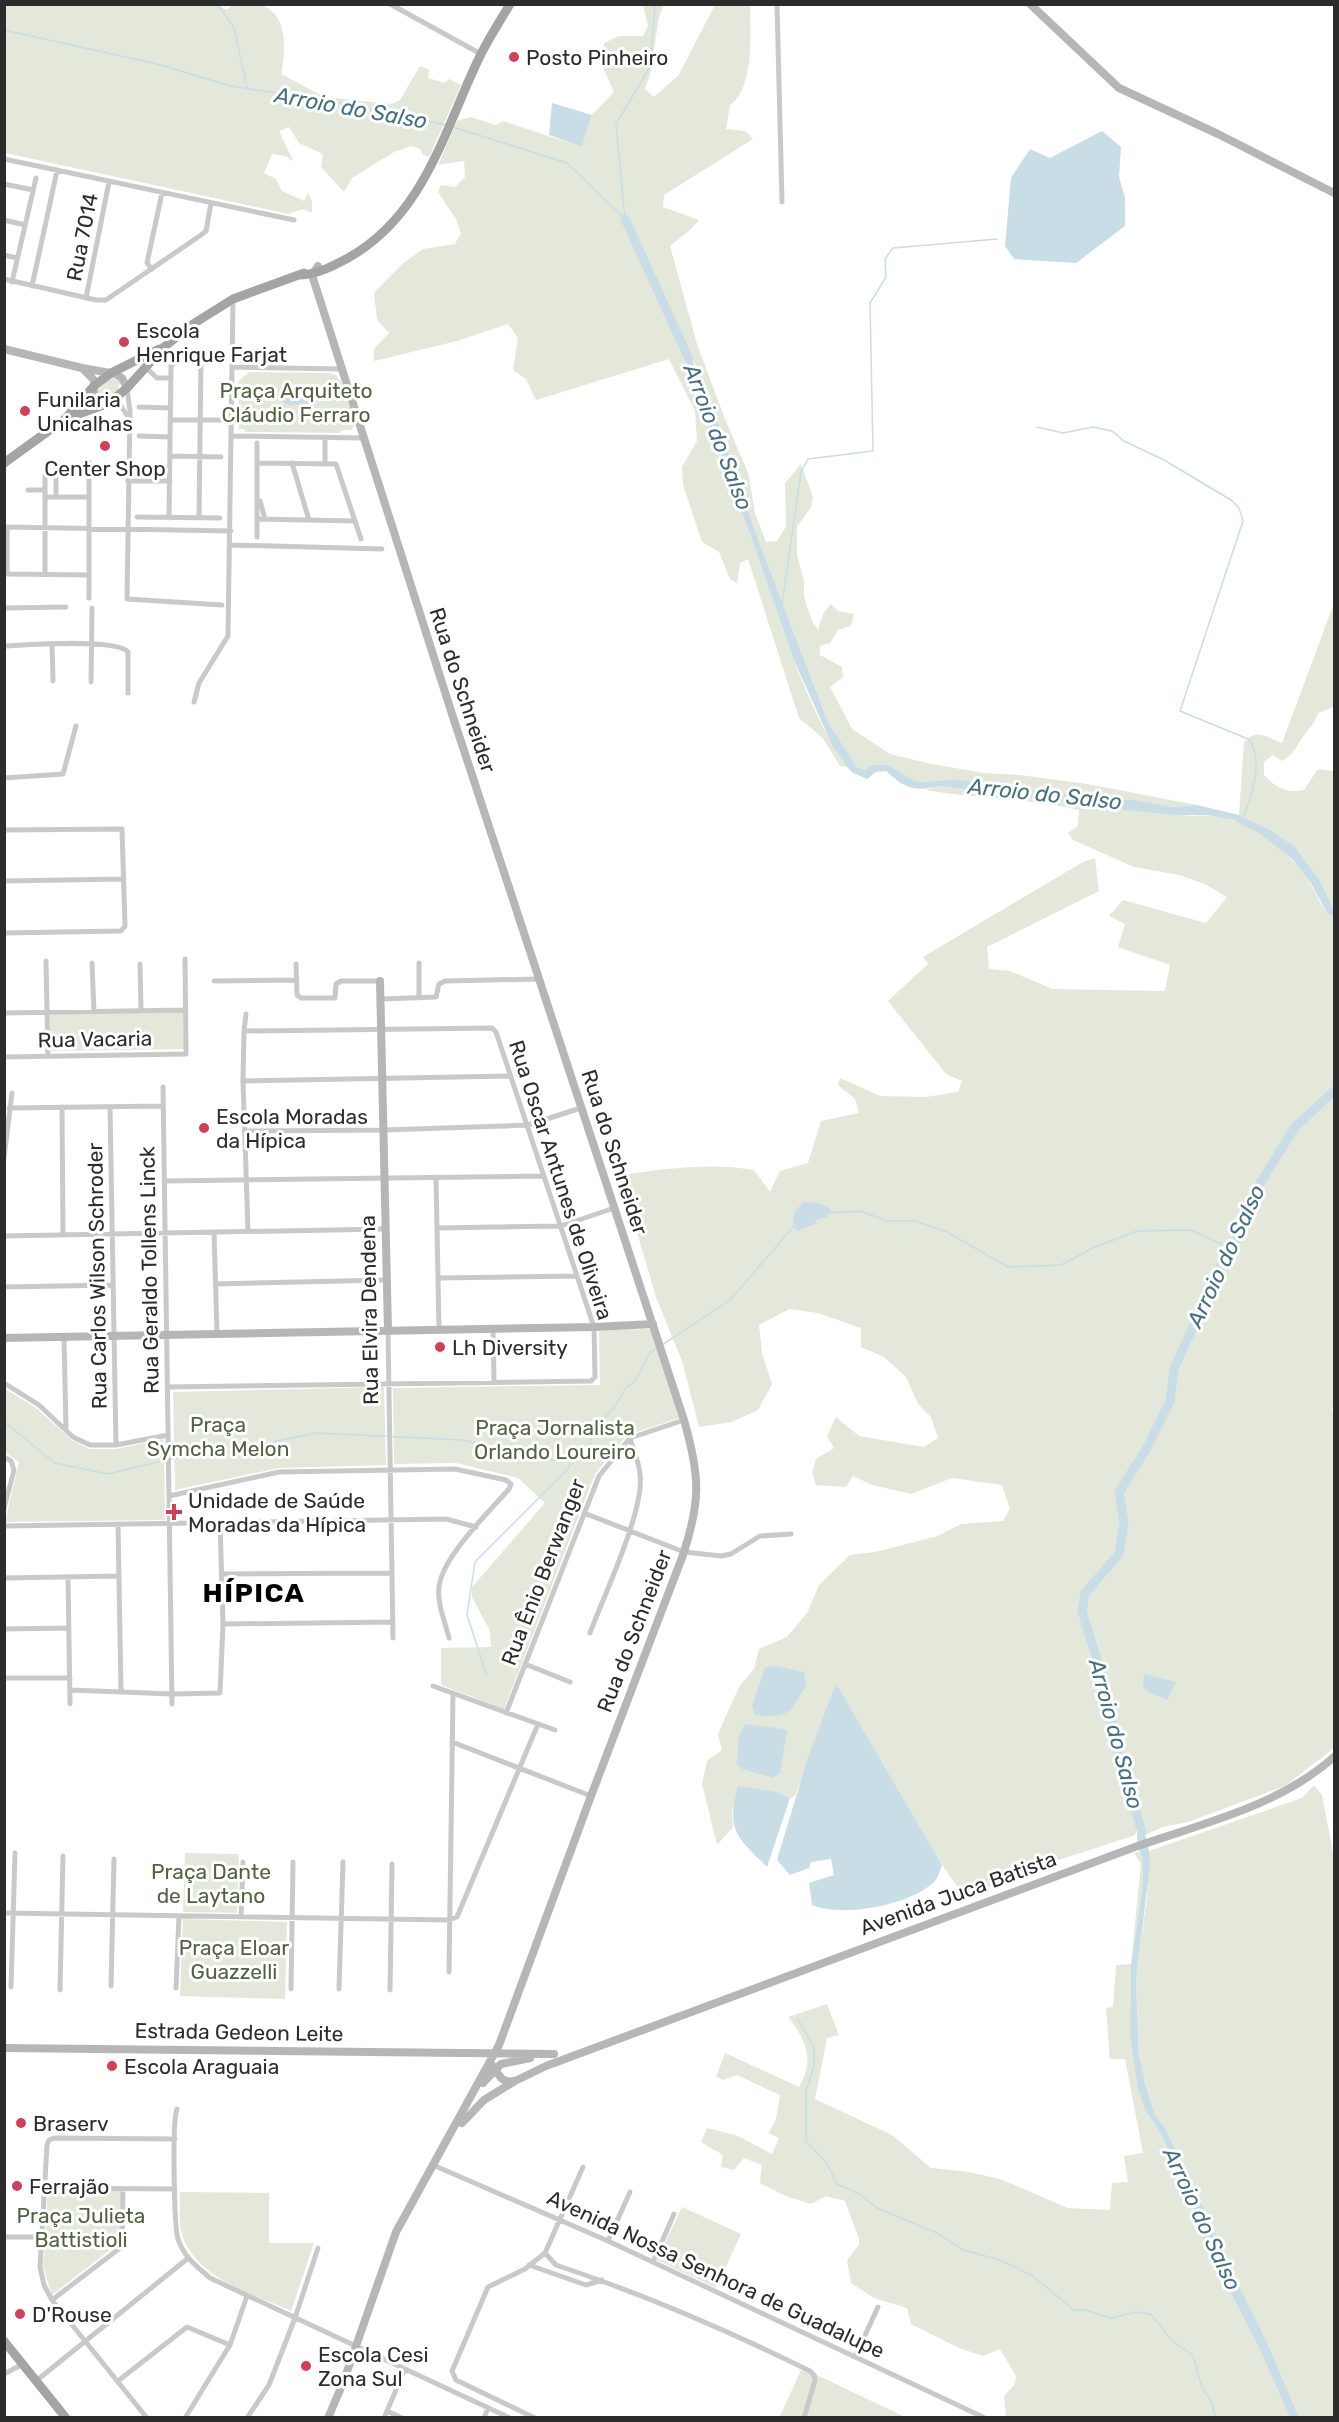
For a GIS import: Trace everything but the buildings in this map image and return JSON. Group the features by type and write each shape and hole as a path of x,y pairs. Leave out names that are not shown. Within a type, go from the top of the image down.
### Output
{"main road":[{"path":"301,275 312,274 340,262 382,234 403,213 418,191 481,54 510,4"},
{"path":"65,419 109,403 127,388 164,347 193,324 233,299 301,275 366,246"},
{"path":"4,463 65,419 94,386 111,373 164,347"},
{"path":"4,2341 66,2418"}],"street":[{"path":"390,4 481,54"},
{"path":"777,4 782,202"},
{"path":"1030,4 1119,88 1218,134 1335,193"},
{"path":"4,159 294,220"},
{"path":"32,286 57,171"},
{"path":"12,282 36,178"},
{"name":"Rua 7014","path":"87,298 109,182"},
{"path":"4,184 33,190"},
{"path":"152,269 147,263 162,193"},
{"path":"4,279 87,298 106,300 206,231 211,203"},
{"path":"4,220 25,225"},
{"path":"4,255 17,258"},
{"path":"312,274 318,266"},
{"name":"Rua do Schneider","path":"312,274 539,980 661,1345 697,1472 694,1520 684,1552 495,2057"},
{"path":"194,702 199,683 228,636 233,299"},
{"path":"4,349 111,373 122,378 127,388 129,424 127,599 222,604"},
{"path":"169,518 171,366 180,358 222,359"},
{"path":"199,518 201,358"},
{"path":"233,367 341,369"},
{"path":"82,368 91,376 94,386 92,393 95,399 101,403 116,404 125,410 129,424"},
{"path":"145,368 157,378 171,378"},
{"path":"139,407 171,408"},
{"path":"170,420 221,420"},
{"path":"139,436 170,437"},
{"path":"232,436 363,438"},
{"path":"325,437 325,464"},
{"path":"257,443 258,537"},
{"path":"170,456 221,457"},
{"path":"88,598 89,462"},
{"path":"257,463 336,464 361,539"},
{"path":"292,463 309,520"},
{"path":"56,468 56,497"},
{"path":"45,476 45,574"},
{"path":"129,481 170,482"},
{"path":"28,490 45,490"},
{"path":"45,497 89,497"},
{"path":"258,501 260,501 265,519"},
{"path":"137,518 220,518"},
{"path":"257,519 355,521"},
{"path":"89,575 7,574 7,527 231,531"},
{"path":"231,545 382,549"},
{"path":"4,608 66,607"},
{"path":"90,681 92,608"},
{"path":"4,646 92,643 126,649 128,693"},
{"path":"52,644 52,681"},
{"path":"4,777 63,774 76,726"},
{"path":"4,830 122,829 124,879 124,929 4,933"},
{"path":"4,881 124,879"},
{"path":"4,1013 186,1010 185,959"},
{"path":"46,962 48,1056"},
{"path":"93,963 94,1012"},
{"path":"419,963 419,998"},
{"path":"140,964 141,1011"},
{"path":"296,964 297,995 301,998 335,998 338,982 380,981"},
{"path":"214,981 297,980"},
{"path":"381,999 436,997 439,984 446,981 539,980"},
{"name":"Rua Elvira Dendena","path":"380,981 386,1179 393,1638"},
{"name":"Rua Vacaria","path":"4,1057 186,1054 186,1010"},
{"path":"246,1014 243,1081 248,1231"},
{"path":"244,1031 382,1028"},
{"name":"Rua Oscar Antunes de Oliveira","path":"382,1028 492,1028 496,1032 594,1327 594,1380 494,1382"},
{"path":"243,1081 511,1076"},
{"name":"Rua Geraldo Tollens Linck","path":"163,1086 172,1704"},
{"path":"4,1158 12,1093"},
{"path":"9,1108 163,1106"},
{"path":"62,1107 63,1235"},
{"name":"Rua Carlos Wilson Schroder","path":"110,1107 116,1445"},
{"path":"244,1131 385,1130 528,1125 582,1108"},
{"path":"165,1181 544,1176"},
{"path":"436,1178 439,1330"},
{"path":"437,1228 561,1226 614,1208"},
{"path":"4,1236 385,1229"},
{"path":"214,1232 217,1334"},
{"path":"438,1278 576,1276"},
{"path":"216,1284 387,1280"},
{"path":"4,1287 113,1285"},
{"path":"4,1338 653,1324"},
{"path":"168,1387 494,1382 493,1329"},
{"path":"64,1337 66,1430"},
{"path":"4,1383 39,1405 73,1437 90,1445 116,1445 168,1435"},
{"path":"590,1633 630,1531 640,1498 640,1474 630,1438 684,1420"},
{"name":"Rua Ênio Berwanger","path":"506,1713 598,1476 630,1438"},
{"path":"4,1457 11,1461 14,1470 4,1509"},
{"path":"170,1496 279,1472 455,1468 506,1480 511,1484 509,1489 445,1566 439,1585 439,1600 449,1638"},
{"path":"584,1513 684,1552 721,1556 731,1554 760,1536 791,1534"},
{"path":"4,1526 446,1520 476,1527"},
{"path":"70,1690 172,1694 220,1693 223,1624 220,1522"},
{"path":"118,1524 121,1691"},
{"path":"222,1574 392,1573"},
{"path":"4,1578 119,1576"},
{"path":"68,1577 70,1704"},
{"path":"223,1624 393,1622"},
{"path":"4,1629 69,1628"},
{"path":"525,1664 570,1682"},
{"path":"4,1678 70,1678"},
{"path":"433,1686 555,1731"},
{"path":"449,1972 453,1693"},
{"path":"4,1913 449,1920 457,1917 538,1724"},
{"path":"452,1743 591,1797"},
{"name":"Avenida Juca Batista","path":"453,2132 484,2100 515,2081 587,2051 1135,1847 1230,1816 1293,1789 1335,1757"},
{"path":"11,1987 15,1854"},
{"path":"60,1990 63,1856"},
{"path":"111,1986 114,1859"},
{"path":"241,1917 243,1862"},
{"path":"291,1989 293,1862"},
{"path":"339,1989 343,1862"},
{"path":"390,1990 392,1864"},
{"path":"176,1988 179,1916"},
{"name":"Estrada Gedeon Leite","path":"4,2048 474,2052 495,2057"},
{"path":"500,2049 505,2053 516,2060 522,2069 515,2081 504,2081 495,2057 500,2049"},
{"name":"Avenida Juca Batista","path":"328,2418 343,2383 396,2232 495,2057 501,2064 554,2054 587,2051"},
{"name":"Avenida Juca Batista","path":"505,2053 554,2054"},
{"path":"177,2109 175,2139 177,2238 187,2259 210,2278 510,2418"},
{"path":"147,2418 52,2300 44,2285 40,2268 49,2140 54,2138 175,2139"},
{"name":"Avenida Nossa Senhora de Guadalupe","path":"433,2164 608,2241 983,2417"},
{"path":"535,2418 456,2380 452,2371 488,2287 530,2265 545,2253 584,2167"},
{"path":"45,2188 175,2189"},
{"path":"52,2300 120,2248 123,2189"},
{"path":"608,2241 630,2192"},
{"path":"653,2262 674,2214"},
{"path":"4,2237 42,2237"},
{"path":"247,2418 269,2385 295,2318 318,2248"},
{"path":"545,2253 556,2265 602,2280 743,2338 810,2371 815,2380 804,2418"},
{"path":"36,2381 187,2259"},
{"path":"530,2265 586,2285 602,2280"},
{"path":"185,2418 230,2345 247,2296"},
{"path":"855,2357 878,2307"},
{"path":"118,2381 187,2327 230,2345"},
{"path":"4,2374 23,2364"},
{"path":"384,2418 405,2369"},
{"path":"484,2418 488,2408"},
{"path":"387,2411 402,2418"}],"green space":[{"path":"217,4 226,10 233,5 257,4 275,14 283,32 284,54 281,74 324,97 392,104 400,100 420,66 429,70 428,78 445,83 449,79 461,85 429,157 423,155 420,149 411,146 394,152 352,178 344,192 321,167 323,154 299,143 289,127 279,131 293,160 286,156 272,154 264,173 276,179 282,191 304,201 308,193 312,201 312,213 302,209 289,214 5,153 5,5"},
{"path":"643,5 664,5 659,17 650,75 645,89 654,97 678,76 715,5 750,5 747,73 744,86 730,105 726,129 745,131 753,139 664,195 663,207 699,220 670,246 697,344 748,473 755,513 766,542 777,541 786,526 785,483 801,464 813,497 811,507 797,527 797,555 804,581 804,597 812,621 818,630 823,614 831,604 838,611 854,614 851,626 838,630 830,643 820,646 820,655 842,667 843,677 830,687 852,729 890,754 927,763 984,773 1020,775 1087,784 1197,805 1173,807 1135,800 1087,798 955,779 923,782 913,780 889,765 865,770 857,767 828,722 755,531 710,399 688,349 683,351 704,404 788,644 808,695 847,767 840,766 822,737 799,718 748,559 740,563 737,583 730,579 719,552 702,542 683,485 682,467 697,441 695,411 669,359 536,400 526,379 513,370 518,338 508,324 457,341 374,361 374,349 389,333 377,320 374,293 401,265 423,249 455,244 461,233 456,219 438,192 441,185 455,187 465,177 464,161 438,165 457,121 470,117 496,125 503,121 582,147 592,115 614,92 604,70 604,43 619,36 643,36 648,26"},
{"name":"Praça Arquiteto Cláudio Ferraro","path":"249,372 336,375 342,383 355,424 351,430 343,430 339,433 245,432 244,429 239,429 238,382"},
{"path":"115,378 120,382 118,390 106,398 100,398 97,391 110,379"},
{"path":"1334,603 1334,707 1318,713 1313,724 1287,758 1282,761 1273,755 1264,762 1264,775 1281,788 1298,791 1304,790 1318,769 1334,771 1334,910 1320,881 1251,821 1239,815 1244,742 1253,735 1262,735 1282,743"},
{"path":"940,786 1103,808 1229,819 1261,834 1289,857 1311,885 1327,912 1334,918 1334,1405 1332,1410 1334,1414 1334,1748 1285,1786 1188,1822 1163,1827 1145,1835 1143,1826 1137,1824 1136,1833 1133,1836 1018,1873 966,1898 942,1865 836,1683 795,1796 790,1798 776,1792 732,1810 733,1827 717,1845 702,1784 707,1761 722,1750 718,1734 739,1687 754,1669 759,1649 787,1637 807,1613 819,1585 850,1555 875,1552 938,1536 961,1524 1003,1521 1010,1509 1002,1485 952,1478 911,1494 872,1485 853,1476 846,1487 816,1485 812,1473 816,1459 834,1448 827,1436 836,1417 859,1436 924,1447 938,1438 931,1417 918,1404 906,1377 884,1357 861,1347 861,1328 818,1313 789,1309 759,1325 762,1353 772,1384 758,1410 732,1422 699,1427 682,1361 656,1297 620,1175 687,1167 737,1168 754,1170 770,1192 780,1171 808,1163 821,1121 859,1113 855,1099 838,1085 840,1078 880,1096 926,1097 958,1092 962,1081 946,1074 888,1001 928,964 923,957 1083,862 1095,858 1099,891 987,947 989,969 1010,971 1052,989 1165,991 1170,965 1118,947 1125,924 1109,916 1123,900 1206,923 1227,897 1205,884 1179,875 1134,867 1073,840 1068,833 1078,826 1079,810 1041,803 925,790"},
{"path":"183,1012 184,1049 50,1051 50,1014"},
{"name":"Praça Jornalista Orlando Loureiro","path":"653,1329 680,1418 627,1435 595,1474 504,1709 441,1685 441,1648 491,1647 490,1631 472,1597 472,1587 545,1503 518,1478 456,1463 394,1464 393,1388 600,1385 599,1330"},
{"name":"Praça Symcha Melon","path":"384,1387 386,1465 279,1468 175,1490 173,1392"},
{"path":"4,1388 36,1408 72,1440 90,1449 116,1449 164,1439 165,1520 5,1522 19,1462 5,1452"},
{"path":"1314,1785 1322,1795 1334,1858 1334,2417 1299,2417 1266,2340 1215,2237 1208,2216 1165,2128 1155,2115 1139,2055 1136,1980 1147,1897 1149,1851 1302,1798"},
{"path":"1139,1851 1143,1864 1142,1891 1131,1965 1130,2034 1146,2112 1160,2132 1193,2207 1203,2239 1258,2346 1290,2417 1006,2417 1004,2396 1015,2384 1016,2376 1000,2349 983,2356 959,2348 911,2324 907,2308 874,2298 851,2283 847,2260 859,2245 859,2239 845,2201 826,2196 811,2204 786,2196 760,2183 762,2165 744,2158 734,2170 721,2167 723,2155 701,2142 707,2128 738,2136 772,2154 779,2138 769,2133 776,2119 780,2095 737,2075 723,2080 716,2077 725,2053 799,2087 807,2068 806,2050 800,2034 788,2017 827,2004 839,2035 827,2038 815,2099 892,2135 931,2168 969,2172 1000,2179 1068,2208 1110,2210 1112,2183 1128,2182 1124,2156 1143,2153 1125,2059 1110,2059 1106,2008 1113,2007 1116,1965 1131,1964 1141,1864 1134,1853"},
{"name":"Praça Dante de Laytano","path":"185,1853 239,1854 237,1913 183,1912"},
{"name":"Praça Eloar Guazzelli","path":"183,1919 287,1922 285,1999 180,1996"},
{"name":"Praça Julieta Battistioli","path":"48,2190 121,2191 120,2242 52,2295 43,2267"},
{"path":"180,2192 269,2193 269,2243 314,2243 291,2311 229,2284 202,2265 191,2252 181,2233"},
{"path":"682,2207 741,2234 716,2288 657,2260"},
{"path":"801,2370 819,2376 905,2417 779,2418"}],"water":[{"path":"552,103 592,115 582,147 549,135"},
{"path":"1102,131 1121,147 1119,177 1125,198 1125,226 1076,263 1014,259 1005,246 1011,178 1030,149 1050,158"},
{"path":"687,349 710,399 755,531 828,722 857,767 865,770 873,765 889,765 913,780 923,782 955,779 1087,798 1135,800 1173,807 1197,805 1239,815 1270,830 1295,847 1320,881 1334,910 1334,918 1327,913 1312,885 1292,859 1259,833 1233,820 1207,815 1175,815 1103,808 940,786 917,789 899,782 886,771 876,772 867,779 853,773 832,745 793,658 683,351"},
{"path":"312,387 318,389 322,398 300,405 284,403 280,400 289,391"},
{"path":"803,1202 819,1203 831,1209 827,1217 816,1220 815,1224 797,1231 793,1219"},
{"path":"776,1666 804,1672 806,1686 792,1708 782,1715 755,1715 752,1706 765,1667"},
{"path":"1144,1674 1176,1682 1167,1700 1143,1687"},
{"path":"836,1683 942,1865 935,1880 923,1890 893,1903 858,1910 825,1909 812,1905 809,1883 834,1875 831,1859 811,1862 809,1868 790,1875 777,1860 807,1760"},
{"path":"745,1724 787,1731 780,1773 773,1778 742,1769 737,1764 739,1736"},
{"path":"738,1786 776,1792 790,1798 767,1867 736,1831 733,1813"},
{"path":"1137,1824 1143,1826 1150,1865 1136,1980 1139,2055 1145,2083 1155,2115 1165,2128 1208,2216 1215,2237 1266,2340 1299,2417 1290,2417 1258,2346 1203,2239 1193,2207 1160,2132 1146,2112 1138,2089 1130,2034 1131,1965 1142,1891 1143,1864 1137,1840"}],"waterway":[{"path":"218,4 234,28 247,87"},
{"path":"625,219 616,124 650,67 655,4"},
{"name":"Arroio do Salso","path":"4,30 157,64 231,86 353,105 446,125"},
{"name":"Arroio do Salso","path":"453,127 567,163 625,219"},
{"name":"Arroio do Salso","path":"625,219 689,359"},
{"path":"782,604 801,472 808,459 873,451 870,303 886,277 885,259 893,248 997,239"},
{"path":"1037,427 1063,433 1093,427 1112,431 1124,441 1164,460 1231,500 1239,508 1243,521 1180,711 1248,739 1253,747 1256,756 1255,777 1244,817"},
{"name":"Arroio do Salso","path":"1142,1833 1115,1740 1102,1676 1082,1611 1085,1593 1119,1554 1124,1522 1119,1492 1147,1448 1170,1401 1174,1369 1218,1271 1233,1249 1244,1209 1295,1127 1334,1091"},
{"path":"827,1213 860,1211 888,1221 915,1221 947,1232 1008,1267 1061,1265 1093,1248 1137,1231 1190,1230 1233,1249"},
{"path":"662,1345 730,1300 795,1225"},
{"path":"171,1459 230,1451 316,1433 463,1440 557,1461 573,1459 587,1448 597,1427 616,1405 625,1389 635,1381 649,1355 657,1347"},
{"path":"4,1422 55,1463 108,1474 166,1460"},
{"path":"487,1676 467,1615 475,1562 568,1469 573,1460"},
{"path":"798,2019 814,2047 814,2066 806,2092 806,2141 826,2162 837,2184 859,2194 877,2208 937,2233 963,2250 1000,2260 1033,2276 1074,2310 1085,2310 1111,2318 1136,2312 1151,2314 1172,2341 1193,2355 1202,2388 1210,2399 1216,2418"}],"place":[{"name":"Posto Pinheiro","path":"514,57"},
{"name":"Escola Henrique Farjat","path":"124,342"},
{"name":"Funilaria Unicalhas","path":"25,411"},
{"name":"Center Shop","path":"105,446"},
{"name":"Escola Moradas da Hípica","path":"204,1128"},
{"name":"Lh Diversity","path":"440,1347"},
{"name":"Unidade de Saúde Moradas da Hípica","path":"174,1512"},
{"name":"Escola Araguaia","path":"112,2066"},
{"name":"Braserv","path":"21,2123"},
{"name":"Ferrajão","path":"17,2186"},
{"name":"D'Rouse","path":"20,2314"},
{"name":"Escola Cesi Zona Sul","path":"306,2366"}],"district":[{"name":"HÍPICA","path":"254,1593"}]}
